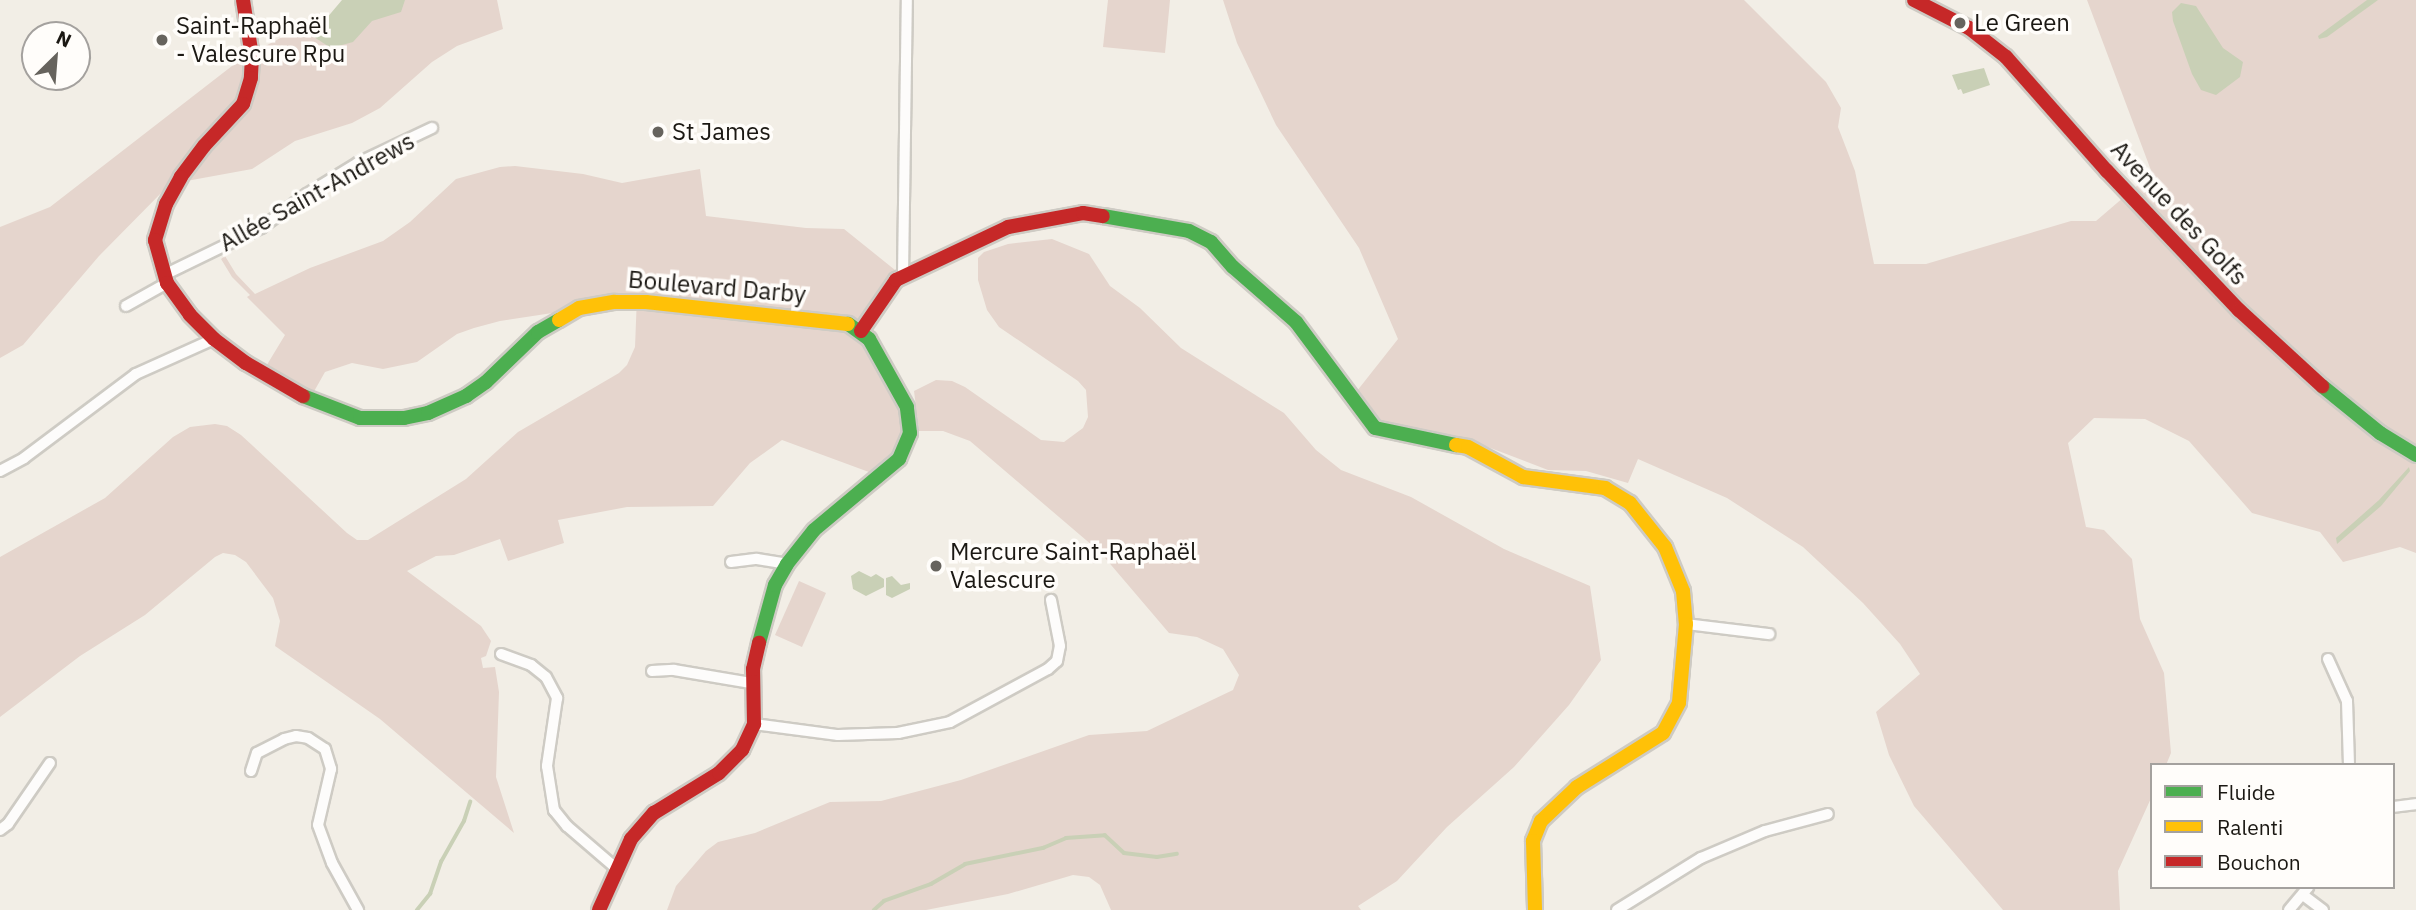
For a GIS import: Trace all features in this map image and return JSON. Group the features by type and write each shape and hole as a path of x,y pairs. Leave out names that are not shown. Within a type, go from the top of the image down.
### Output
{"street":[{"name":"Boulevard Darby","path":"243,0 252,56 251,78 243,104 204,146 166,204 155,240 165,279 190,315 215,340 246,363 308,400 338,412 378,419 428,413 466,396 486,382 538,332 579,308 614,302 646,302 808,317 847,323 861,331"},
{"path":"903,275 907,0"},
{"name":"Avenue des Golfs","path":"1914,0 1969,28 2006,57 2107,171 2239,310 2340,403 2380,433 2416,455"},
{"name":"Allée Saint-Andrews","path":"126,306 165,279 261,228 307,194 358,163 432,128"},
{"path":"599,910 631,839 654,813 731,763 749,738 754,724 751,683 765,613 787,564 814,530 889,469 906,447 910,433 906,407 887,368 861,331 889,286 903,275 1008,227 1083,213 1197,234 1211,242 1233,267 1296,322 1366,419 1376,428 1468,447 1522,477 1605,488 1630,503 1672,558 1683,591 1686,624 1679,703 1663,733 1642,749 1577,787 1541,821 1533,841 1535,910"},
{"path":"0,471 24,458 136,374 215,340"},
{"path":"731,562 757,559 787,564"},
{"path":"754,724 838,736 898,733 950,722 1037,676 1057,660 1060,646 1051,600"},
{"path":"1686,624 1769,634"},
{"path":"501,654 531,665 546,677 557,698 554,734 547,766 554,810 567,826 617,869"},
{"path":"2328,659 2347,701 2349,763"},
{"path":"652,671 674,670 751,683"},
{"path":"251,771 257,753 284,739 296,736 308,738 326,749 330,758 330,777 317,820 332,863 358,910"},
{"path":"0,830 8,824 50,763"},
{"path":"2395,807 2416,804"},
{"path":"1617,910 1701,859 1765,831 1828,814"},
{"path":"2289,910 2305,891 2323,910"}],"shaded area":[{"path":"342,0 405,0 401,12 372,21 353,42 331,48 314,37"},
{"path":"352,0 497,0 503,29 457,46 432,62 380,108 352,123 295,141 252,169 170,184 99,256 23,345 0,358 0,227 50,207 241,59 288,34 337,17"},
{"path":"1108,0 1170,0 1165,53 1103,47"},
{"path":"1223,0 1744,0 1826,82 1841,108 1838,127 1855,171 1874,264 1926,264 2071,221 2096,221 2152,173 2087,0 2416,0 2416,553 2400,547 2343,562 2320,532 2252,513 2189,441 2145,419 2094,418 2068,443 2086,527 2104,530 2132,559 2140,619 2164,673 2171,753 2167,763 2150,763 2150,800 2118,871 2120,910 2003,910 1914,806 1889,755 1876,712 1920,674 1900,644 1863,603 1803,547 1727,498 1638,459 1628,483 1586,471 1548,470 1480,444 1384,432 1353,396 1398,339 1359,248 1276,125 1237,43"},
{"path":"2367,0 2378,0 2327,37 2319,39 2318,36"},
{"path":"2181,3 2196,6 2223,48 2243,62 2240,77 2216,95 2201,90 2192,74 2173,21 2172,12"},
{"path":"1984,68 1990,85 1963,94 1961,89 1958,90 1952,75"},
{"path":"515,166 583,174 622,183 700,169 706,216 806,228 844,229 895,270 894,277 864,312 861,340 868,346 897,402 903,423 901,448 877,475 782,440 750,463 713,506 627,507 558,520 564,543 508,561 500,539 454,555 436,556 407,571 481,626 491,641 486,656 481,658 483,668 495,667 499,692 496,777 514,833 380,719 275,646 280,621 273,598 246,562 235,555 223,553 215,557 145,615 80,656 0,717 0,557 105,498 173,437 190,427 215,424 227,426 241,435 347,533 357,540 368,540 466,479 518,432 619,373 627,365 635,347 637,296 586,300 559,312 474,328 457,334 417,362 383,369 352,363 325,372 312,395 265,368 285,335 247,297 250,295 232,277 221,259 225,256 236,274 255,294 310,268 383,241 410,222 456,179 500,167"},
{"path":"1052,239 1089,254 1110,286 1140,308 1181,348 1284,413 1316,450 1341,470 1411,497 1504,549 1590,586 1601,660 1569,705 1514,767 1447,827 1397,881 1358,906 1361,910 1111,910 1100,885 1089,877 1073,875 1008,894 926,910 667,910 676,886 706,851 718,842 755,833 830,802 881,801 961,780 1089,735 1147,731 1233,690 1239,675 1223,649 1197,637 1169,633 1100,552 970,441 943,431 919,431 914,391 936,380 952,381 965,387 1041,440 1064,442 1083,428 1088,417 1086,390 1078,381 999,327 987,310 978,280 978,258 984,252 1008,244"},
{"path":"2409,467 2410,471 2381,506 2337,544 2336,538 2379,500"},
{"path":"859,571 871,577 876,574 884,579 884,587 866,596 853,589 851,576"},
{"path":"892,576 901,585 910,583 910,589 892,598 886,595 886,578"},
{"path":"799,581 826,593 802,647 775,635"}],"waterway":[{"path":"417,910 430,894 441,862 464,821 470,802"},
{"path":"874,910 884,901 931,884 965,864 1043,848 1066,838 1105,835 1124,853 1157,857 1177,854"}],"traffic: fast":[{"path":"1103,216 1189,231 1211,242 1233,267 1296,322 1375,428 1456,445"},
{"path":"303,396 360,418 404,418 428,413 466,396 486,382 538,332 559,320"},
{"path":"759,643 775,585 787,564 814,530 899,459 910,433 907,407 869,339 848,324"},
{"path":"2322,386 2380,433 2416,455"}],"traffic: slow":[{"path":"559,320 579,308 614,302 646,302 848,324"},
{"path":"1456,445 1468,447 1523,477 1605,488 1630,503 1665,547 1683,591 1686,624 1679,703 1663,733 1577,787 1541,821 1533,841 1535,910"}],"traffic: jam":[{"path":"243,0 252,56 251,78 243,104 204,146 181,177 166,204 155,240 167,283 190,315 214,339 246,363 303,396"},
{"path":"1914,0 1969,28 2006,57 2107,171 2239,310 2322,386"},
{"path":"861,331 896,280 1008,227 1083,213 1103,216"},
{"path":"599,910 631,839 654,813 719,773 742,750 754,724 753,669 759,643"}],"place":[{"name":"Le Green","path":"1960,23"},
{"name":"Saint-Raphaël - Valescure Rpu","path":"162,40"},
{"name":"St James","path":"658,132"},
{"name":"Mercure Saint-Raphaël Valescure","path":"936,566"}]}
